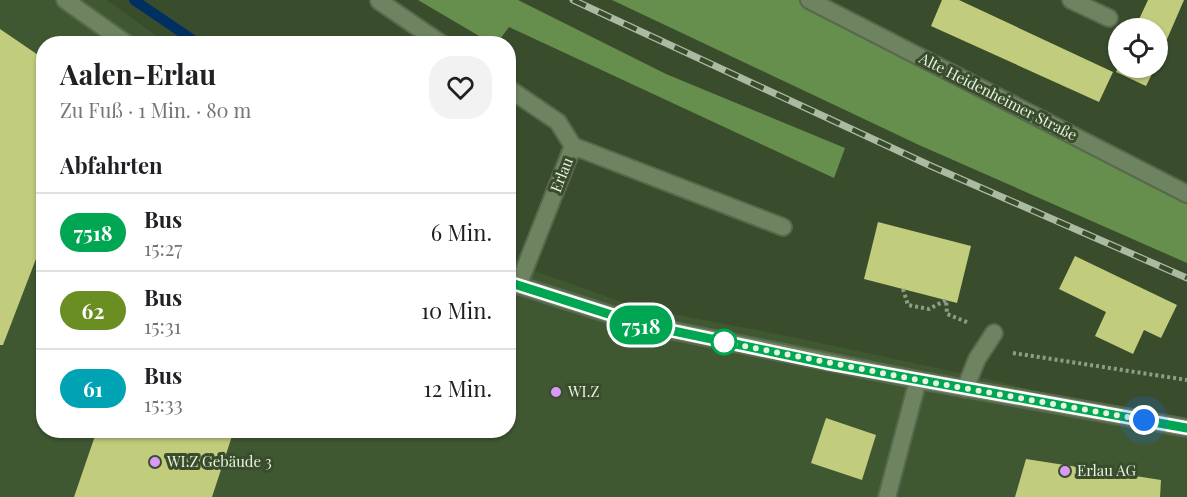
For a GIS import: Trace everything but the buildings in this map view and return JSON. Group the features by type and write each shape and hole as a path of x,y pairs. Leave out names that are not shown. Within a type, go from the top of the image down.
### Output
{"street":[{"path":"65,0 116,36"},
{"name":"Alte Heidenheimer Straße","path":"809,0 827,4 1187,194"},
{"path":"1071,0 1109,18"},
{"path":"379,2 430,36"},
{"name":"Erlau","path":"516,93 558,122 573,146 516,277"},
{"path":"573,146 783,227"},
{"path":"516,285 640,324 918,380 1187,428"},
{"path":"965,388 976,359 994,333"},
{"path":"887,497 918,380"}],"path":[{"path":"903,289 908,304 929,309 946,300 947,314 994,333"},
{"path":"1008,352 1187,380"}],"shaded area":[{"path":"0,0 107,0 156,36 36,36 36,438 516,438 516,264 636,307 792,337 997,381 1187,433 1187,497 0,497"},
{"path":"418,0 518,0 666,74 845,148 834,178 509,27 502,36 479,36"},
{"path":"612,0 803,0 1187,204 1187,263 919,145"}],"waterway":[{"path":"134,0 187,36"}],"railway":[{"path":"573,0 931,166 1187,278"}],"bus line":[{"name":"7518","path":"516,285 640,324 826,363 1187,428"}],"place":[{"name":"WI.Z","path":"556,392"},
{"name":"WI.Z Gebäude 3","path":"155,462"},
{"name":"Erlau AG","path":"1065,471"}],"route":[{"path":"724,342 803,359 1144,420"}]}
